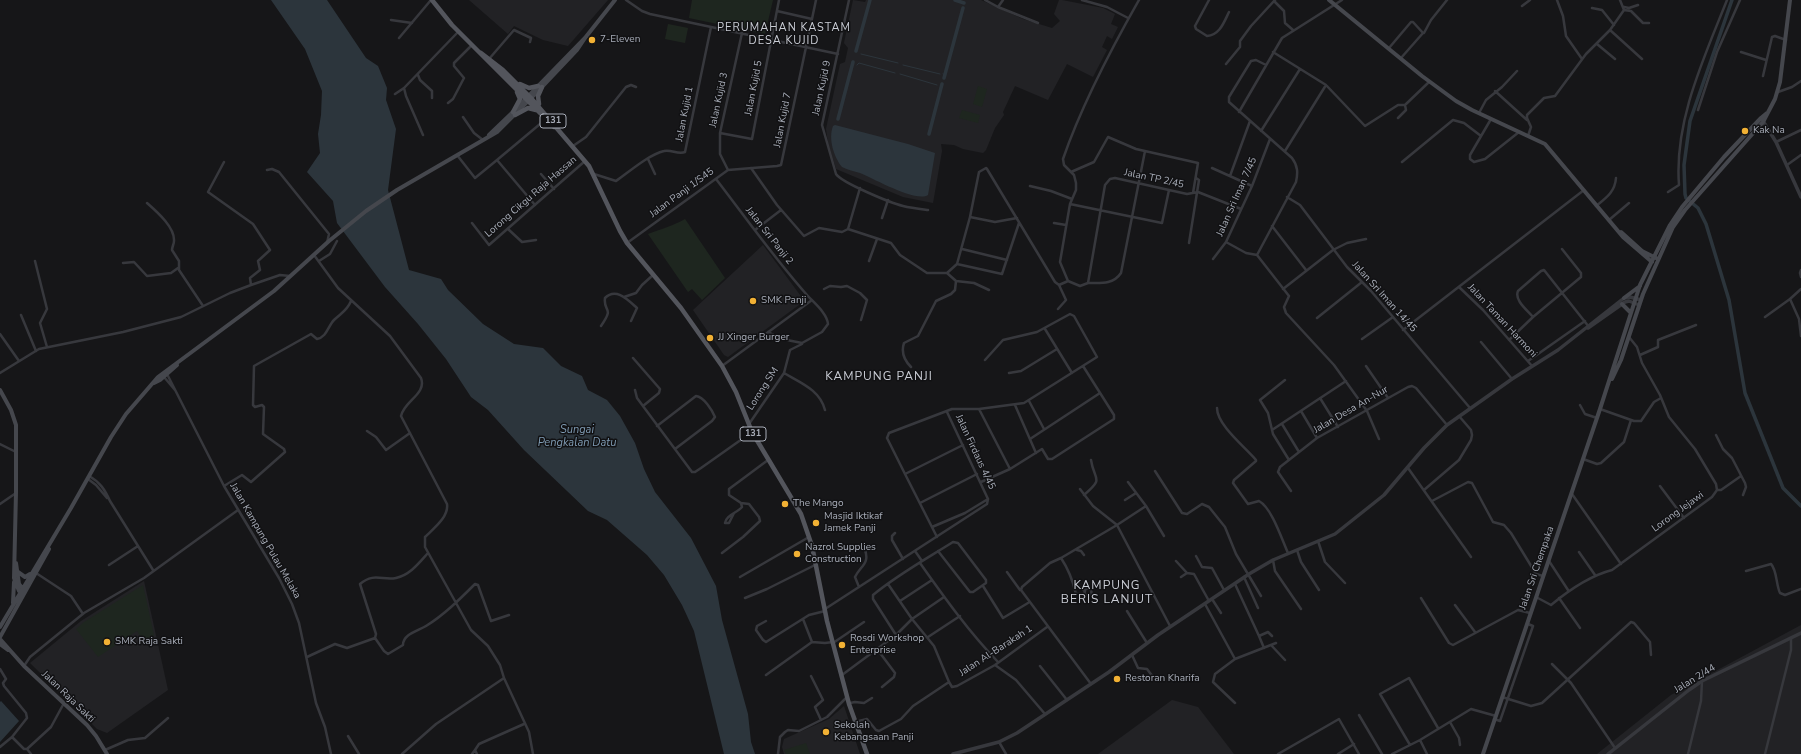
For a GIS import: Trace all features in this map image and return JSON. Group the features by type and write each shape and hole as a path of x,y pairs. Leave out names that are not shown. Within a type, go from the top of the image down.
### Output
{"main road":[{"path":"432,0 459,32 473,44"},
{"path":"0,628 34,573 114,432 126,414 148,389 178,362 239,318 292,276 328,242 366,211 397,190 482,140 514,114 585,38 616,0"},
{"path":"1329,0 1430,82 1456,101 1479,114 1545,144 1596,206 1619,231 1642,251 1659,259"},
{"path":"1607,388 1635,298 1670,225 1724,157 1762,120 1778,92 1786,40 1790,0"},
{"name":"131","path":"473,44 529,98 585,161 594,174 627,243 686,314 722,366 736,392 752,432 797,507 810,537 817,564 825,610 847,697 867,754"},
{"path":"513,82 529,88 540,87"},
{"path":"513,82 520,99 514,114"},
{"path":"514,114 528,108 540,110 538,96 540,87"},
{"name":"131","path":"540,110 546,119 572,146"},
{"path":"1607,388 1621,360 1640,302 1673,226 1684,207"},
{"path":"1619,231 1623,237 1656,265"},
{"path":"1624,298 1640,286"},
{"path":"1622,304 1630,312"},
{"name":"Jalan Sri Chempaka","path":"1483,754 1607,388"},
{"path":"0,390 11,410 16,425 15,559 13,606"},
{"path":"15,559 19,584 23,591"},
{"path":"17,570 25,577 34,573"},
{"path":"14,578 23,591"},
{"path":"0,638 23,591"},
{"path":"3,632 3,646"},
{"name":"Jalan Raja Sakti","path":"0,638 3,646 87,725 106,752"}],"street":[{"path":"399,38 432,0"},
{"path":"626,0 646,13 838,54"},
{"name":"Jalan Kujid 5","path":"720,133 752,140 779,0"},
{"name":"Jalan Kujid 7","path":"751,168 777,166 783,161 816,0"},
{"name":"Jalan Kujid 9","path":"849,0 822,126 836,176 902,206 928,210"},
{"path":"985,0 998,7 1038,23"},
{"path":"998,7 1003,0"},
{"path":"1082,0 1107,7 1128,18"},
{"path":"1139,0 1110,54 1067,146 1063,160 1065,167 1072,172 1076,183 1076,190 1070,204 1060,262 1068,281 1080,286 1088,283 1108,283 1120,274 1145,151"},
{"path":"1209,0 1195,26 1196,29 1208,36 1215,34 1221,27 1229,12"},
{"path":"1239,112 1282,38 1292,30 1342,0"},
{"path":"1401,58 1423,33 1447,0"},
{"path":"1522,6 1530,0"},
{"path":"1557,0 1566,36 1582,59"},
{"path":"1620,0 1624,9"},
{"path":"1668,192 1679,185 1678,167 1688,105 1706,52 1727,0"},
{"path":"1698,110 1717,52 1740,0"},
{"path":"1226,64 1240,47 1240,41 1251,26 1275,1 1283,11 1284,23 1292,30"},
{"path":"1528,121 1528,115 1544,98 1555,96 1582,59 1614,25 1624,9 1638,5"},
{"path":"1592,8 1602,10 1614,25"},
{"path":"1624,9 1631,11 1643,23 1649,24"},
{"path":"777,10 812,19"},
{"path":"391,20 412,23"},
{"path":"1388,48 1411,22 1423,33"},
{"name":"Jalan Kujid 1","path":"594,174 616,181 662,151 668,150 682,154 686,151 711,27"},
{"path":"488,59 514,30 530,37 530,42"},
{"path":"1610,30 1642,59"},
{"path":"395,94 404,88 459,32"},
{"name":"Jalan Kujid 3","path":"728,170 720,154 720,133 742,33"},
{"path":"1763,76 1773,36 1786,40"},
{"path":"448,104 453,99 464,78 454,66 454,63 473,44"},
{"path":"1597,44 1615,60"},
{"path":"1273,52 1326,85 1365,126 1398,105 1405,105 1430,82"},
{"path":"1741,52 1766,60"},
{"path":"1257,255 1296,182 1298,172 1296,162 1286,151 1261,132 1229,102 1229,97 1251,61 1256,60 1266,65"},
{"path":"1261,132 1300,69"},
{"path":"1479,114 1486,100 1495,91 1502,87 1517,71"},
{"path":"418,74 420,80 433,92 432,98"},
{"path":"1778,92 1792,87 1801,81"},
{"path":"572,146 586,137 626,87 629,85 636,87"},
{"path":"1286,151 1326,85"},
{"path":"404,88 423,134"},
{"path":"1495,91 1528,121 1531,127 1528,136"},
{"path":"1398,118 1406,110 1405,105"},
{"path":"463,117 474,133 482,140"},
{"path":"457,155 475,178 546,119"},
{"path":"1491,119 1470,154 1470,159 1474,162 1485,159 1520,132"},
{"path":"1402,162 1453,120 1464,123 1481,136"},
{"path":"1762,120 1776,142 1801,197"},
{"path":"1230,176 1250,121"},
{"path":"1776,142 1801,130"},
{"path":"1072,172 1094,162 1108,137 1145,151 1198,163 1193,193"},
{"name":"Jalan Sri Iman 7/45","path":"1213,260 1226,242 1252,186 1270,139"},
{"path":"1787,165 1801,155"},
{"path":"648,159 655,174"},
{"path":"497,160 535,205"},
{"name":"Lorong Cikgu Raja Hassan","path":"472,223 489,245 585,161"},
{"path":"224,162 208,192 253,224 270,250 258,261 260,270 250,278 251,285"},
{"path":"751,168 781,210 802,234 806,236 819,228 842,232 848,229 892,243 900,255 927,273 947,273 956,281 974,283 989,290"},
{"name":"Jalan Panji 1/S45","path":"627,243 728,170 751,168"},
{"path":"947,273 957,264 970,217 979,172 984,168 987,169 1055,282 1059,285 1066,300 1058,309"},
{"path":"1212,168 1252,186"},
{"path":"267,170 276,170 279,172 329,234 328,242"},
{"path":"541,174 554,189"},
{"name":"Jalan TP 2/45","path":"1101,210 1106,184 1108,180 1115,178 1169,190 1193,193 1197,192"},
{"path":"1189,243 1199,179 1196,178"},
{"path":"1596,206 1608,196 1614,188 1616,178"},
{"name":"Jalan Sri Panji 2","path":"716,179 777,260 827,319 828,324"},
{"path":"1030,186 1051,191 1072,199"},
{"path":"848,229 860,188"},
{"path":"1070,204 1162,223 1169,190"},
{"path":"1403,330 1584,190"},
{"path":"1197,192 1241,209"},
{"name":"Jalan Sri Iman 14/45","path":"1287,197 1300,205 1333,250 1393,317 1470,408"},
{"path":"882,218 888,200"},
{"path":"147,203 164,219 174,236 172,250 179,261 178,268 203,306"},
{"path":"1609,220 1629,203"},
{"path":"755,230 781,210"},
{"path":"1088,283 1101,210"},
{"path":"970,217 994,222 1017,218"},
{"path":"957,264 1001,274 1019,223"},
{"path":"1054,223 1066,225"},
{"path":"1272,226 1306,270"},
{"path":"508,229 522,242 536,240"},
{"path":"870,261 877,239"},
{"path":"1283,289 1333,250 1347,243 1366,239"},
{"path":"319,261 330,254 337,241"},
{"path":"1226,242 1246,253 1257,255 1289,296 1284,307 1286,313 1323,351 1346,381 1367,411 1379,439"},
{"path":"962,249 1007,260"},
{"path":"1509,340 1533,317 1580,278 1582,274 1562,249"},
{"path":"314,255 338,288 390,336 421,378 423,383 421,389 402,410 400,416 447,504 448,510 425,537 425,547 471,630 484,641 497,660 531,740 534,754"},
{"path":"34,261 47,309 46,314 40,323 47,347"},
{"path":"123,263 134,262 147,276 171,273 178,268"},
{"path":"1801,270 1801,277"},
{"path":"1533,317 1516,295 1518,291 1541,271 1546,272 1589,327"},
{"path":"0,373 36,350 181,317 251,285 280,275 292,276"},
{"path":"624,297 636,293 653,275"},
{"path":"911,367 906,361 903,352 904,343 918,336 936,301 951,294 955,290 956,281"},
{"path":"1059,285 1068,281"},
{"path":"1317,318 1362,282"},
{"path":"824,289 830,286 841,288 847,286 860,293 867,300 861,320"},
{"name":"Jalan Taman Harmoni","path":"1459,286 1483,310 1533,367"},
{"path":"1765,317 1801,289"},
{"path":"601,326 608,314 604,303 605,298 610,294 615,293 624,297 637,308 631,321"},
{"path":"1589,327 1624,298 1635,298 1640,302"},
{"path":"1790,299 1799,319 1801,336"},
{"path":"722,366 812,300"},
{"path":"224,486 242,475 250,482 285,452 284,449 263,434 264,406 253,405 254,366 311,334 317,339 324,336 335,319 348,309 351,301"},
{"path":"954,754 971,752 999,742 1045,715 1091,684 1170,626 1244,577 1273,560 1335,534 1371,507 1384,495 1424,448 1447,425 1512,379 1533,367 1565,345 1622,304 1629,301 1634,303 1640,302"},
{"path":"937,537 887,435 953,409 979,409 1015,405 1029,401 1097,357 1073,315 1069,314 1037,333 1004,340 985,360"},
{"path":"21,315 36,350"},
{"path":"1362,339 1393,317"},
{"path":"1528,361 1585,321"},
{"name":"Lorong SM","path":"749,425 784,373 790,350 822,332 828,324"},
{"path":"1640,355 1657,347 1658,340 1696,325"},
{"path":"1046,329 1072,372"},
{"path":"768,332 782,339 802,343"},
{"path":"1570,332 1574,338"},
{"path":"0,334 19,361"},
{"name":"Lorong Jejawi","path":"1560,598 1568,590 1595,575 1612,570 1621,564 1712,497 1717,490 1716,484 1695,449 1669,417 1661,398 1642,363 1637,346 1629,337"},
{"path":"1560,339 1565,345"},
{"path":"1480,342 1512,379"},
{"path":"1009,373 1022,371 1057,349"},
{"path":"633,358 660,389 659,393 643,406"},
{"path":"981,482 1010,469 1042,449 1048,459 1052,459 1113,420 1114,415 1083,366"},
{"path":"1366,366 1388,398"},
{"path":"784,373 816,392 822,400 825,410"},
{"name":"Jalan Kampung Pulau Melaka","path":"165,374 175,390 224,486 296,612 316,703 325,727 331,754"},
{"path":"1285,380 1260,400 1268,414 1272,430 1289,460"},
{"path":"1272,430 1346,381"},
{"name":"Jalan Desa An-Nur","path":"1291,491 1278,472 1278,468 1317,438 1367,411 1408,386 1412,386 1447,425"},
{"path":"635,390 637,398 691,471 695,472 752,432"},
{"path":"1030,439 1100,393"},
{"path":"657,426 696,396 700,396 713,412 715,417 712,421 675,449"},
{"path":"1320,398 1338,427"},
{"path":"1600,409 1635,421 1644,419 1654,402 1661,398"},
{"path":"1029,401 1044,429"},
{"path":"1015,405 1036,452"},
{"path":"1580,405 1585,414 1597,418"},
{"path":"1217,408 1217,414 1234,437 1256,460 1234,480 1233,483 1248,504 1259,501 1264,504 1288,553"},
{"path":"979,409 1010,469"},
{"path":"1301,411 1317,438"},
{"name":"Jalan Firdaus 4/45","path":"947,412 988,499"},
{"path":"1424,490 1459,460 1471,440 1472,435 1470,430 1459,416"},
{"path":"1583,458 1600,464 1624,443 1630,420"},
{"path":"1282,424 1299,452"},
{"path":"367,431 376,437 386,450 410,434"},
{"path":"1716,434 1723,449 1732,458 1746,485 1743,495"},
{"path":"0,444 16,452"},
{"path":"906,474 963,445"},
{"path":"722,553 760,522 760,518 748,504 734,500 730,495 729,489 768,460"},
{"path":"1084,494 1096,485 1097,481 1091,460"},
{"path":"1408,468 1471,558"},
{"path":"1155,471 1182,513 1187,514 1202,504 1209,507 1224,528 1236,554 1261,596"},
{"path":"920,503 977,474"},
{"path":"1717,490 1721,490 1741,476"},
{"path":"88,477 100,484 153,570"},
{"path":"1128,482 1146,506 1164,536"},
{"path":"1432,501 1468,482 1472,483 1493,522 1504,525 1515,538 1536,574 1543,576"},
{"path":"1660,486 1684,518"},
{"path":"1080,489 1093,506 1116,525 1170,626"},
{"path":"0,504 16,492"},
{"path":"1125,500 1136,493"},
{"path":"1571,494 1621,564"},
{"path":"932,527 965,513 988,499"},
{"path":"766,621 756,629 766,642 813,613 825,610 987,504 988,499"},
{"path":"734,513 740,509 741,503"},
{"path":"1021,590 1022,587 1050,563 1061,558 1146,506"},
{"path":"24,666 30,658 83,614 144,578 153,570 238,510"},
{"path":"895,533 892,536 892,540 903,559"},
{"path":"740,577 810,537"},
{"path":"1318,541 1325,562 1344,583"},
{"path":"896,635 872,598 874,594 921,562 938,551 953,542 957,542 986,580 986,584 972,593 970,592 938,551"},
{"path":"109,565 138,546"},
{"path":"1076,549 1082,551 1084,555"},
{"path":"860,587 855,577 867,560 865,550"},
{"path":"1297,550 1301,562 1319,590"},
{"path":"915,551 944,597 980,644 998,662"},
{"path":"428,552 414,569 397,578 376,576 360,584 376,634 375,638 387,654 403,645 403,641 411,633 426,626 456,603 477,584 491,621 509,615"},
{"path":"1579,552 1595,575"},
{"path":"1196,556 1202,567 1212,568 1224,590"},
{"path":"1061,558 1075,584 1085,593 1076,594 1075,584"},
{"path":"1176,560 1187,573 1194,574 1221,613"},
{"path":"1273,560 1275,571 1301,609"},
{"path":"1549,560 1568,590"},
{"path":"745,598 767,589 817,564"},
{"path":"1746,571 1771,564 1773,566 1776,584 1780,593 1785,595 1801,589"},
{"path":"1008,572 1028,603 1091,684"},
{"path":"34,573 71,596 83,614"},
{"path":"1181,577 1187,573"},
{"path":"1244,577 1258,608"},
{"path":"900,601 932,580"},
{"path":"1235,583 1264,648"},
{"path":"855,722 867,719 876,730 879,731 901,719 913,706 949,682 936,650 928,637 912,619 888,584"},
{"path":"983,586 1003,618 1028,603"},
{"path":"842,675 896,635 912,619 944,597"},
{"path":"1536,597 1551,605 1560,598 1580,628"},
{"path":"1421,598 1452,644 1456,644 1475,632 1518,610 1530,614"},
{"path":"1205,604 1235,660"},
{"path":"1455,605 1475,632"},
{"path":"1127,611 1147,643"},
{"path":"928,637 960,616"},
{"path":"803,619 812,642"},
{"path":"766,675 812,642 825,644 833,642 864,622"},
{"path":"1502,697 1531,706 1536,706 1542,703 1631,622 1634,623 1649,642 1651,655"},
{"path":"1392,754 1420,740 1471,709 1500,721 1533,626 1527,623"},
{"name":"Jalan Al-Barakah 1","path":"949,682 952,686 957,686 998,662 1047,627"},
{"path":"1259,636 1268,632 1272,636"},
{"name":"Jalan 2/44","path":"1608,754 1702,681 1801,633"},
{"path":"307,657 334,644 347,648 375,638"},
{"path":"1766,754 1791,650 1791,638"},
{"path":"1235,703 1214,683 1213,680 1215,674 1235,660 1276,643"},
{"path":"1271,645 1285,660"},
{"path":"877,649 895,673 894,677 882,687"},
{"path":"1132,654 1138,668 1146,669 1153,677"},
{"path":"994,664 1016,680 1045,715"},
{"path":"1552,664 1567,680 1615,748"},
{"path":"1040,666 1067,700"},
{"path":"0,669 6,679 4,686 27,716 26,720 12,737 0,747"},
{"path":"811,676 823,700 815,707 821,720"},
{"path":"402,754 436,724 504,678"},
{"path":"1410,745 1380,694 1409,678 1438,728"},
{"path":"1688,754 1701,701 1702,681"},
{"path":"778,754 780,737 785,732 788,730 799,731 829,716 840,702 847,697"},
{"path":"849,704 855,702 864,703 872,698"},
{"path":"27,749 51,727 64,702"},
{"path":"1359,715 1382,754"},
{"path":"106,752 128,740 145,738 168,718"},
{"path":"1278,754 1339,719 1359,754"},
{"path":"1450,722 1459,738 1460,745"},
{"path":"472,754 479,744 524,724"},
{"path":"348,736 359,754"},
{"path":"12,737 24,749 27,749 30,754"},
{"path":"1420,740 1427,754"},
{"path":"999,742 1006,754"},
{"path":"1338,754 1354,744"},
{"path":"475,750 477,754"}],"shaded area":[{"path":"469,0 608,0 568,46 543,40 514,26 508,34"},
{"path":"692,0 773,0 765,34 689,18"},
{"path":"853,0 865,2 866,0 981,0 1023,19 1052,28 1060,21 1054,14 1059,0 1062,0 1103,8 1115,14 1111,24 1118,27 1112,39 1107,36 1102,47 1107,50 1093,77 1067,64 1048,100 1015,86 1003,112 1004,115 995,128 986,150 983,153 963,149 954,145 941,144 942,151 933,203 903,197 836,169 828,143 826,129 840,64 845,62 848,48 844,43"},
{"path":"668,24 688,28 685,43 665,39"},
{"path":"978,86 987,89 982,107 973,104"},
{"path":"962,110 980,115 978,123 959,118"},
{"path":"685,219 725,278 702,300 692,289 688,292 648,234 671,226"},
{"name":"SMK Panji","path":"763,245 803,299 803,302 728,357 724,355 693,310"},
{"name":"SMK Raja Sakti","path":"144,581 168,690 107,733 97,729 30,663 81,621"},
{"path":"143,585 154,635 144,642 137,631 98,657 76,629 84,622"},
{"path":"1801,625 1801,754 1597,754 1671,695"},
{"path":"1172,700 1198,707 1234,754 1098,754"},
{"name":"Sekolah Kebangsaan Panji","path":"844,706 860,754 784,754 782,747 784,739 829,719"},
{"path":"806,743 810,754 786,754 784,750"}],"water":[{"name":"Sungai Pengkalan Datu","path":"271,0 327,0 366,58 378,66 387,88 386,100 396,129 388,190 409,270 441,279 448,290 483,324 514,344 543,348 561,366 582,376 588,390 607,400 620,416 635,443 644,469 655,492 691,538 716,586 722,620 748,714 751,742 755,754 724,754 694,631 682,605 664,575 647,555 607,520 588,511 524,450 488,410 471,397 446,359 418,324 385,287 337,223 333,201 307,172 320,153 318,134 321,115 322,91 305,49"},
{"path":"835,125 908,144 935,153 928,195 922,197 914,196 842,167 834,153 831,136 833,126"},
{"path":"1,701 19,721 0,742 0,702"}],"waterway":[{"path":"856,51 870,0"},
{"path":"955,0 964,3"},
{"path":"1732,0 1690,121 1684,165 1685,194 1686,198 1698,208 1706,224 1729,300 1745,393 1783,488 1801,506"},
{"path":"944,78 963,8"},
{"path":"861,54 898,63"},
{"path":"838,119 853,62"},
{"path":"857,65 859,63 895,73"},
{"path":"903,65 940,74"},
{"path":"900,74 937,85"},
{"path":"929,134 942,84"}],"place":[{"name":"7-Eleven","path":"592,40"},
{"name":"Kak Na","path":"1745,131"},
{"name":"SMK Panji","path":"753,301"},
{"name":"JJ Xinger Burger","path":"710,338"},
{"name":"The Mango","path":"785,504"},
{"name":"Masjid Iktikaf Jamek Panji","path":"816,523"},
{"name":"Nazrol Supplies Construction","path":"797,554"},
{"name":"SMK Raja Sakti","path":"107,642"},
{"name":"Rosdi Workshop Enterprise","path":"842,645"},
{"name":"Restoran Kharifa","path":"1117,679"},
{"name":"Sekolah Kebangsaan Panji","path":"826,732"}],"district":[{"name":"PERUMAHAN KASTAM DESA KUJID","path":"784,34"},
{"name":"KAMPUNG PANJI","path":"879,377"},
{"name":"KAMPUNG BERIS LANJUT","path":"1107,593"}]}
